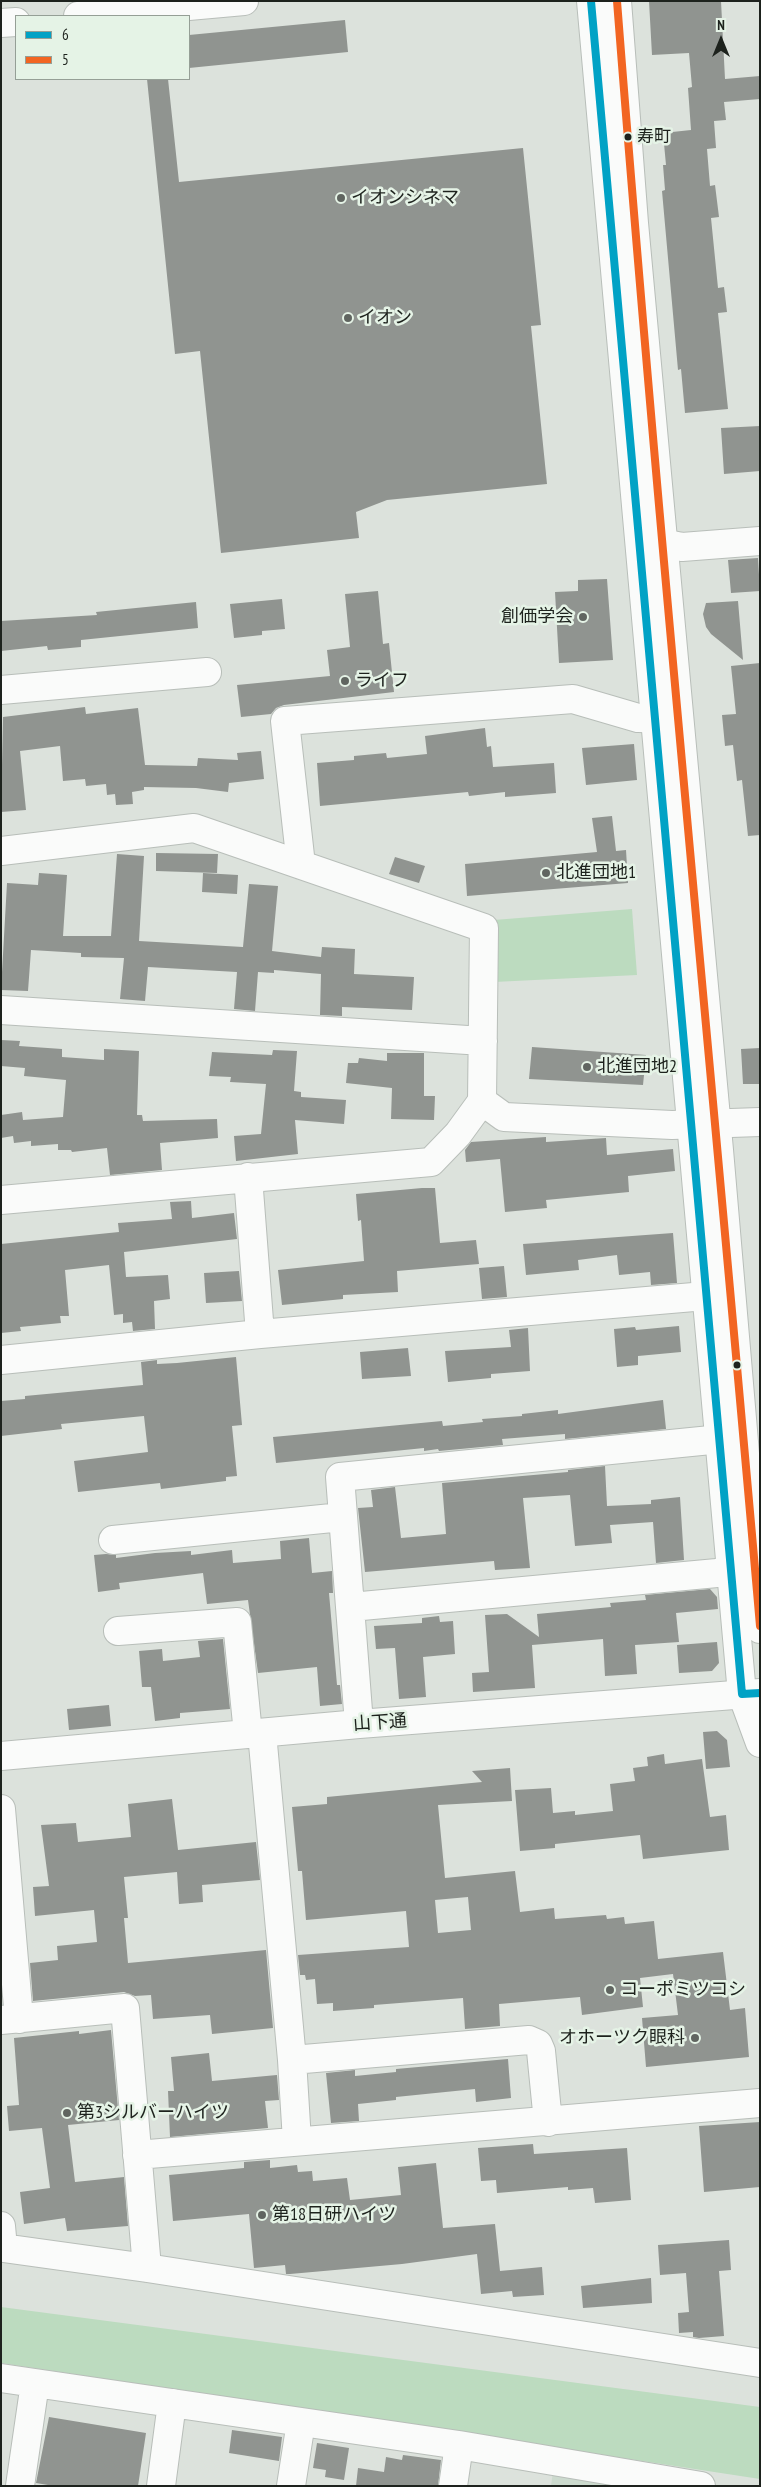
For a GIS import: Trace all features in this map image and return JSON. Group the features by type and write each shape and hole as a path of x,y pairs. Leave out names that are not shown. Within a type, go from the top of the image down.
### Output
{"street":[{"path":"89,15 244,1"},
{"path":"591,1 651,541"},
{"path":"617,1 651,541 666,719 720,1294 760,1629"},
{"path":"1,23 15,22"},
{"path":"651,541 682,547 760,541"},
{"path":"1,690 207,672"},
{"path":"301,865 285,721 573,699 638,718 666,719"},
{"path":"1,851 194,828 484,928 482,1101 458,1134 431,1162 1,1200"},
{"path":"1,1010 483,1041"},
{"path":"482,1101 504,1117 672,1125 760,1122"},
{"path":"248,1177 260,1334"},
{"path":"1,1360 260,1334 720,1294"},
{"path":"720,1294 721,1439 744,1495 731,1570 760,1743"},
{"path":"358,1724 351,1607 340,1477 721,1439"},
{"path":"113,1540 342,1517"},
{"path":"351,1607 717,1573 731,1570"},
{"path":"118,1631 238,1622 255,1733 292,2060 297,2141"},
{"name":"山下通","path":"1,1756 358,1724 751,1694"},
{"path":"1,1809 10,2020 124,2008 147,2268"},
{"path":"292,2060 529,2040 538,2044 541,2051 548,2122"},
{"path":"137,2155 760,2103"},
{"path":"1,2226 3,2248 147,2268 760,2363"},
{"path":"1,2378 459,2445 701,2486"},
{"path":"20,2486 35,2383"},
{"path":"161,2486 172,2403"},
{"path":"292,2486 301,2422"},
{"path":"453,2486 459,2445"}],"shaded area":[{"path":"553,2471 648,2486 551,2486"}],"green space":[{"path":"632,909 637,975 494,982 494,920"},
{"path":"1,2307 760,2407 760,2479 1,2363"}],"building":[{"path":"649,1 721,1 725,79 760,76 760,99 724,102 726,120 714,121 716,148 707,149 710,186 715,185 719,217 711,218 718,288 724,287 727,312 718,313 728,409 685,413 681,369 678,370 662,191 665,190 663,165 666,165 663,133 691,130 688,88 692,87 689,53 652,55"},
{"path":"345,20 348,52 190,68 190,35"},
{"path":"147,80 168,80 179,182 523,148 541,325 531,326 547,484 387,500 356,512 359,538 221,553 200,351 175,354"},
{"path":"760,426 760,471 724,474 721,428"},
{"path":"758,558 760,591 731,593 728,560"},
{"name":"創価学会","path":"607,579 613,660 559,663 555,592 578,591 578,580"},
{"path":"378,591 383,644 389,643 394,692 284,705 276,708 271,714 241,717 237,685 330,676 327,650 350,647 345,594"},
{"path":"282,599 285,629 262,631 262,635 234,638 230,604"},
{"path":"738,601 743,660 711,634 706,627 703,614 706,603"},
{"path":"196,602 198,628 81,640 81,647 48,650 47,646 1,651 1,621 97,615 96,612"},
{"path":"760,663 760,835 748,836 742,780 737,781 733,745 725,746 722,715 736,714 731,666"},
{"path":"85,707 86,714 138,708 145,765 197,766 198,758 238,760 237,753 261,751 264,779 229,783 228,792 196,788 144,787 144,790 132,792 133,804 116,805 115,794 107,795 106,784 86,786 85,779 63,781 60,746 20,751 26,810 1,812 3,717"},
{"path":"485,728 487,747 491,746 493,767 554,763 556,793 505,797 505,792 469,796 468,792 320,806 317,763 354,760 354,756 386,753 387,758 427,754 425,736"},
{"path":"634,744 637,780 586,785 582,748"},
{"name":"北進団地1","path":"612,816 616,851 626,850 628,883 467,896 465,864 597,852 592,818"},
{"path":"156,853 218,854 217,873 156,871"},
{"path":"117,854 144,856 139,941 243,947 249,884 278,886 272,951 321,957 322,947 355,949 354,974 414,977 412,1010 342,1007 342,1016 320,1015 321,974 274,970 274,973 258,972 255,1011 234,1009 237,972 148,967 145,1001 120,999 124,958 81,957 81,953 31,950 28,991 1,990 7,883 38,885 39,873 67,875 63,936 111,936"},
{"path":"395,857 425,866 419,883 389,874"},
{"path":"203,873 238,875 237,894 202,892"},
{"path":"1,1040 20,1041 19,1046 62,1049 62,1057 104,1060 104,1049 139,1051 137,1115 142,1115 143,1121 217,1119 218,1138 160,1143 162,1170 110,1175 107,1148 72,1152 71,1150 58,1150 58,1144 31,1146 31,1141 14,1143 13,1136 1,1138 1,1115 22,1112 23,1120 63,1117 66,1080 24,1076 25,1068 1,1066"},
{"name":"北進団地2","path":"532,1047 646,1055 643,1085 529,1079"},
{"path":"760,1048 760,1084 743,1084 741,1049"},
{"path":"273,1050 297,1051 294,1091 301,1092 301,1097 346,1100 344,1124 295,1120 298,1154 236,1161 234,1136 261,1134 266,1084 230,1082 231,1077 209,1076 212,1052 272,1055"},
{"path":"387,1053 424,1053 424,1096 435,1096 434,1120 391,1119 392,1088 346,1083 348,1063 358,1063 359,1058 387,1061"},
{"path":"546,1137 546,1142 606,1138 607,1155 673,1149 675,1171 628,1176 629,1192 546,1200 547,1208 505,1212 500,1159 466,1162 465,1150 471,1142"},
{"path":"435,1188 440,1243 476,1240 479,1264 397,1271 398,1292 343,1295 343,1299 282,1305 278,1270 364,1261 361,1220 358,1221 356,1194"},
{"path":"191,1201 192,1218 234,1213 237,1239 124,1252 126,1277 168,1275 170,1299 154,1301 155,1329 133,1331 132,1322 123,1323 123,1314 114,1315 109,1265 65,1270 69,1316 60,1316 61,1323 20,1327 21,1331 1,1333 1,1244 119,1232 118,1223 172,1219 170,1202"},
{"path":"673,1233 677,1283 651,1285 650,1272 619,1275 617,1255 578,1260 579,1270 526,1275 523,1244"},
{"path":"504,1266 507,1297 482,1299 479,1268"},
{"path":"239,1271 242,1301 206,1303 204,1273"},
{"path":"679,1326 681,1352 638,1356 638,1365 617,1367 614,1329 635,1327 636,1330"},
{"path":"528,1328 530,1371 491,1374 491,1378 448,1382 445,1351 511,1347 509,1330"},
{"path":"408,1348 411,1376 362,1379 360,1352"},
{"path":"236,1357 242,1425 232,1426 237,1476 226,1477 226,1481 161,1489 160,1483 78,1492 74,1461 148,1452 144,1416 61,1424 62,1429 1,1436 1,1401 25,1399 25,1396 143,1385 141,1362 157,1360 157,1364 177,1363"},
{"path":"663,1400 666,1429 565,1439 565,1434 502,1439 503,1445 439,1451 438,1449 424,1451 424,1448 276,1463 273,1437 442,1421 443,1426 483,1422 482,1419 522,1416 522,1414 558,1410 558,1414"},
{"path":"605,1466 607,1506 651,1504 651,1500 680,1497 684,1560 656,1563 653,1522 610,1525 612,1543 575,1546 570,1495 523,1498 530,1568 495,1570 494,1561 365,1572 358,1508 373,1507 371,1490 395,1487 401,1538 446,1534 442,1483 568,1472 568,1470"},
{"path":"309,1538 312,1573 332,1571 333,1593 329,1593 337,1685 340,1685 342,1704 320,1706 317,1667 258,1673 248,1600 207,1604 203,1573 119,1583 120,1589 98,1592 94,1555 116,1555 116,1558 155,1553 191,1551 191,1555 232,1550 233,1563 281,1559 280,1541"},
{"path":"710,1589 717,1597 718,1609 676,1613 679,1642 635,1645 637,1674 605,1676 603,1639 532,1645 535,1688 473,1692 472,1673 489,1672 485,1615 507,1614 539,1637 537,1614 611,1607 610,1603 646,1600 645,1595"},
{"path":"439,1616 440,1622 453,1621 455,1654 423,1657 426,1697 399,1699 395,1648 376,1649 374,1626 422,1623 422,1618"},
{"path":"223,1639 230,1709 180,1713 180,1718 155,1721 151,1687 142,1687 139,1651 162,1649 163,1661 200,1657 198,1641"},
{"path":"717,1642 719,1663 712,1671 679,1673 677,1645"},
{"path":"109,1705 111,1726 69,1730 67,1709"},
{"path":"717,1731 727,1740 730,1767 706,1769 703,1732"},
{"path":"664,1754 665,1764 702,1759 710,1817 726,1815 729,1850 643,1859 640,1835 555,1844 555,1848 520,1851 515,1790 551,1788 553,1813 575,1811 575,1815 613,1811 610,1784 635,1781 633,1768 648,1766 647,1757"},
{"path":"510,1768 512,1801 438,1805 445,1878 515,1871 520,1912 554,1908 555,1919 606,1915 607,1919 624,1917 625,1924 654,1921 658,1959 723,1952 730,2010 745,2008 749,2057 646,2067 642,2018 678,2015 673,1974 640,1978 643,2007 582,2015 580,1997 499,2004 500,2026 465,2029 463,1998 374,2005 374,2008 333,2011 333,2003 317,2004 315,1979 306,1980 305,1975 300,1975 298,1955 409,1947 406,1911 306,1920 302,1871 298,1871 292,1807 327,1804 327,1797 482,1782 472,1771","holes":["468,1897 471,1930 438,1933 435,1900"]},
{"path":"172,1799 178,1850 256,1842 260,1880 202,1885 203,1902 179,1904 177,1872 124,1877 128,1918 124,1918 128,1963 266,1950 273,2028 212,2034 210,2015 153,2019 151,1995 135,1996 124,1992 33,2001 30,1963 58,1960 57,1946 97,1942 94,1910 35,1916 33,1887 49,1886 41,1825 76,1823 78,1842 131,1837 128,1804"},
{"path":"111,2030 119,2120 68,2125 75,2182 124,2177 128,2226 67,2231 65,2218 24,2224 20,2192 50,2188 42,2128 9,2131 7,2106 19,2105 14,2038 79,2031 79,2034"},
{"path":"209,2053 212,2081 277,2075 279,2100 265,2101 268,2128 170,2137 168,2091 174,2091 171,2057"},
{"path":"508,2059 511,2098 476,2102 475,2089 396,2097 396,2100 358,2104 359,2121 331,2123 326,2073 355,2070 355,2076 396,2072 396,2069"},
{"path":"760,2122 760,2187 704,2192 699,2126"},
{"path":"533,2144 534,2154 627,2148 631,2200 595,2203 593,2188 568,2190 568,2187 497,2193 496,2180 481,2181 478,2148"},
{"path":"270,2160 270,2168 297,2165 298,2172 312,2171 313,2181 347,2178 350,2200 401,2195 398,2167 436,2163 443,2228 495,2224 500,2271 542,2267 544,2295 513,2297 512,2291 481,2294 477,2254 402,2264 290,2274 286,2274 285,2265 254,2268 249,2214 173,2221 169,2175 244,2168 244,2162"},
{"path":"729,2240 731,2270 719,2271 724,2336 699,2338 693,2337 693,2332 679,2333 678,2313 689,2312 686,2273 660,2275 658,2245"},
{"path":"651,2278 652,2303 583,2308 581,2286"},
{"path":"49,2417 146,2433 138,2486 54,2486 36,2483"},
{"path":"232,2430 282,2437 279,2461 229,2453"},
{"path":"317,2443 349,2448 344,2480 325,2477 326,2470 313,2468"},
{"path":"403,2455 441,2460 438,2486 356,2486 358,2468 384,2472 386,2457 402,2460"}],"transit line":[{"name":"6","path":"591,1 742,1694 760,1693"},
{"name":"5","path":"617,1 668,610 760,1626"}],"place":[{"name":"寿町","path":"628,137"},
{"name":"イオンシネマ","path":"341,198"},
{"name":"イオン","path":"348,318"},
{"name":"創価学会","path":"583,617"},
{"name":"ライフ","path":"345,681"},
{"name":"北進団地1","path":"546,873"},
{"name":"北進団地2","path":"587,1067"},
{"name":"コーポミツコシ","path":"610,1990"},
{"name":"オホーツク眼科","path":"695,2038"},
{"name":"第3シルバーハイツ","path":"67,2113"},
{"name":"第18日研ハイツ","path":"262,2215"}]}
